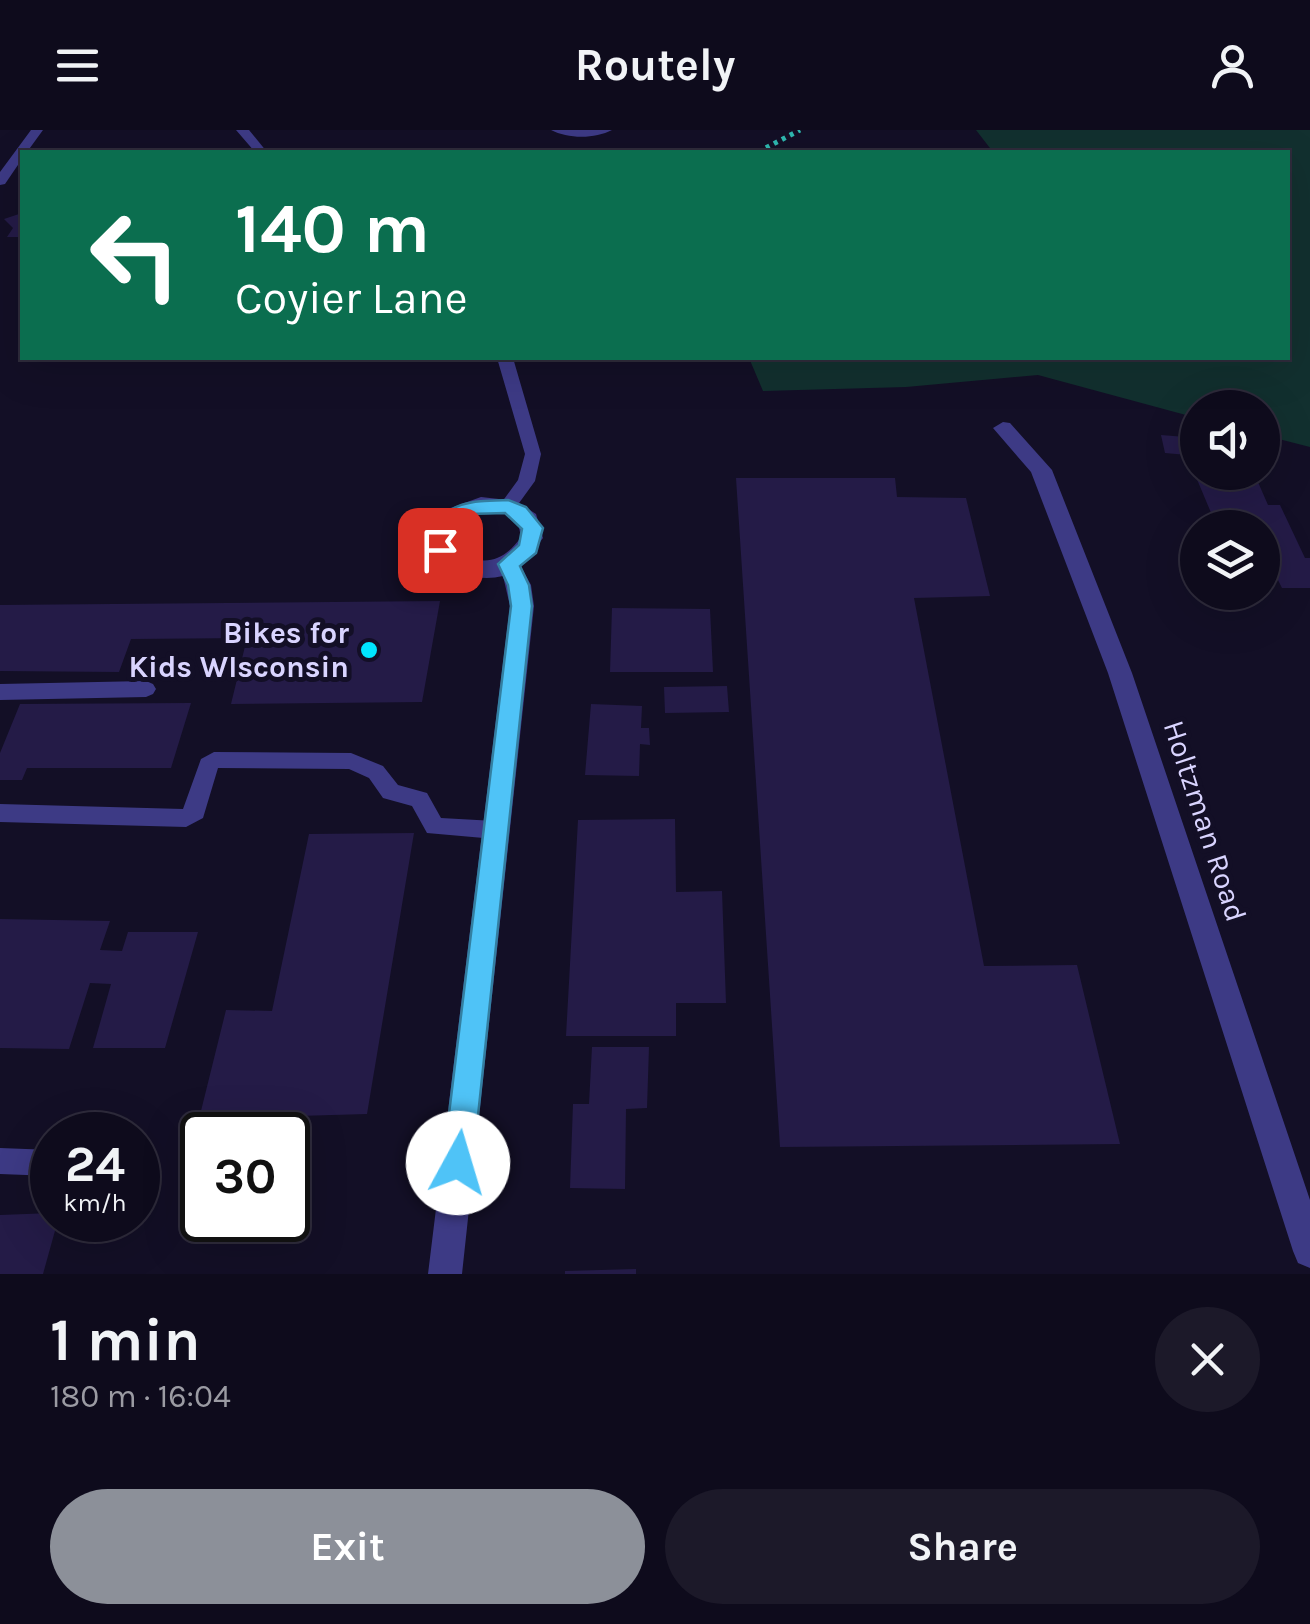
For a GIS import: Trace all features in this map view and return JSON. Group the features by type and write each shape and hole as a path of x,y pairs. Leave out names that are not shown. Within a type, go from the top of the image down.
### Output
{"street":[{"name":"Holtzman Road","path":"1003,428 1041,470 1120,672 1310,1252"},
{"path":"480,504 508,506 519,512 532,528 528,548 508,564 493,568 461,566 448,560 438,540 439,531 454,514 480,504"},
{"path":"446,1274 522,606 508,564"}],"lane":[{"path":"242,130 259,150"},
{"path":"557,130 606,130"},
{"path":"0,181 20,153"},
{"path":"506,360 533,454 526,480 508,506"},
{"path":"0,692 146,689"},
{"path":"0,814 186,818 195,812 208,765 214,760 351,761 376,772 391,792 419,799 435,826 495,830"},
{"path":"0,1161 30,1162"}],"path":[{"path":"762,150 800,130"}],"green space":[{"path":"976,130 1310,130 1310,447 1280,439 1280,390 1180,390 1180,413 1038,375 906,387 763,391 750,360 1290,360 1290,150 991,150"}],"building":[{"path":"20,214 20,237 7,237 13,228 4,219"},
{"path":"1161,435 1180,437 1180,454 1165,453"},
{"path":"736,478 895,478 897,497 966,498 990,596 914,598 984,966 1077,965 1120,1144 780,1147"},
{"path":"1201,490 1261,490 1268,505 1280,505 1305,558 1310,558 1310,588 1282,588 1280,584 1280,510 1210,510"},
{"path":"440,601 422,702 231,704 247,638 131,639 119,672 0,671 0,605"},
{"path":"612,608 710,609 713,672 610,672"},
{"path":"727,686 729,712 665,713 664,687"},
{"path":"191,703 171,768 27,768 22,780 0,780 0,753 20,704"},
{"path":"591,704 642,706 641,728 649,728 650,745 640,744 639,776 585,775"},
{"path":"675,819 676,892 722,891 726,1003 676,1003 676,1036 566,1036 578,820"},
{"path":"414,833 367,1114 201,1112 226,1010 272,1011 309,834"},
{"path":"0,919 110,921 100,950 122,951 128,932 198,932 165,1048 93,1048 111,984 90,983 69,1049 0,1048"},
{"path":"592,1047 649,1047 647,1108 626,1109 625,1189 570,1188 573,1104 589,1104"},
{"path":"30,1214 30,1242 52,1242 43,1274 0,1274 0,1215"},
{"path":"636,1269 636,1274 565,1274 565,1271"}],"place":[{"name":"Bikes for Kids WIsconsin","path":"369,650"}],"route":[{"path":"440,550 439,531 445,522 480,504 508,506 528,519 532,528 528,548 508,564 522,606 458,1163"}]}
